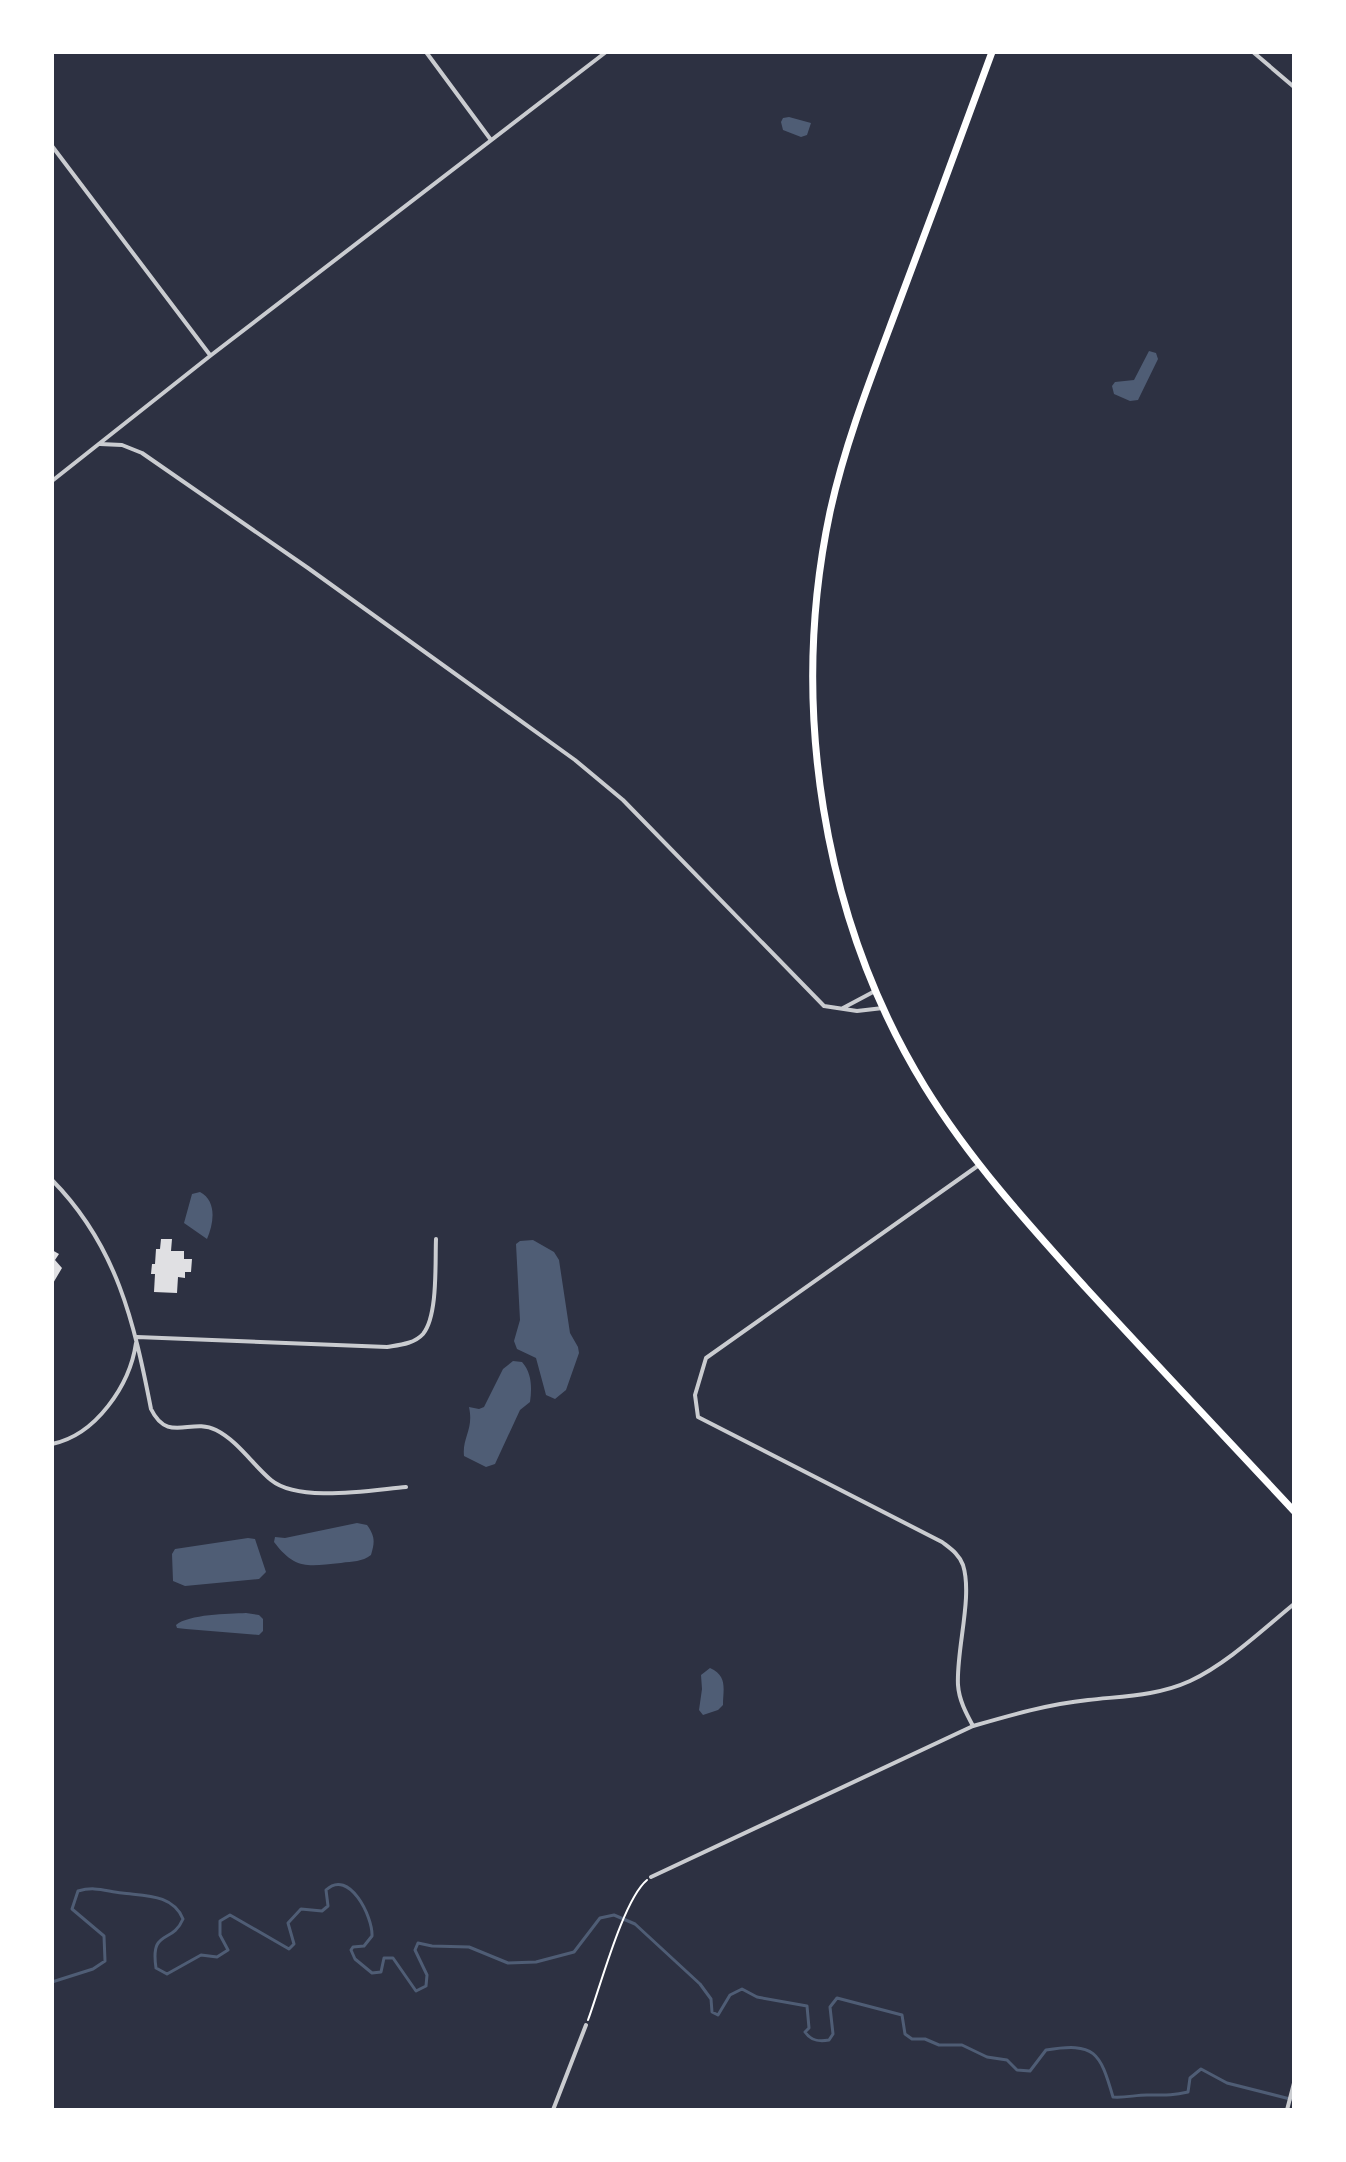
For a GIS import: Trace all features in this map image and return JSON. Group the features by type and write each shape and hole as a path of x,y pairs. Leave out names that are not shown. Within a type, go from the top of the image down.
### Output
{"highway":[{"path":"992,52 861,408 831,508 818,576 813,657 821,784 839,877 860,952 883,1008 925,1087 979,1165 1088,1290 1294,1511"}],"street":[{"path":"426,52 491,140"},
{"path":"52,481 606,52"},
{"path":"1253,52 1294,87"},
{"path":"52,146 210,356"},
{"path":"100,444 122,445 142,453 575,760 651,827 824,1006 872,1011 883,1008"},
{"path":"841,1009 875,991"},
{"path":"973,1726 964,1710 958,1684 966,1580 963,1563 956,1553 942,1542 698,1417 695,1395 706,1358 979,1165"},
{"path":"52,1180 85,1218 111,1261 137,1337 151,1409 156,1420 163,1426 216,1430 229,1438 276,1484 287,1489 333,1492 406,1487"},
{"path":"137,1337 387,1347 407,1344 422,1336 431,1319 436,1239"},
{"path":"52,1444 87,1426 106,1409 133,1363 137,1337"},
{"path":"651,1877 973,1726 1072,1703 1166,1690 1192,1680 1218,1664 1293,1605"},
{"path":"553,2110 586,2025"},
{"path":"1287,2109 1294,2083"}],"path":[{"path":"586,2025 627,1914 639,1887 651,1877"}],"water":[{"path":"789,117 811,123 807,135 801,137 783,130 781,122"},
{"path":"1149,351 1156,353 1158,359 1138,400 1130,401 1114,394 1112,386 1115,382 1134,380"},
{"path":"200,1192 212,1207 207,1239 184,1223 192,1194"},
{"path":"533,1240 554,1252 559,1260 570,1333 579,1353 566,1390 555,1399 546,1395 536,1358 517,1349 514,1341 520,1320 516,1244"},
{"path":"513,1361 522,1362 528,1371 530,1402 520,1410 495,1464 486,1467 464,1456 470,1422 469,1407 484,1407 503,1369"},
{"path":"357,1523 367,1525 374,1539 371,1555 361,1560 304,1564 289,1558 274,1542 275,1537 285,1538"},
{"path":"255,1539 266,1572 259,1579 185,1586 173,1581 172,1554 175,1549"},
{"path":"246,1613 259,1615 263,1619 263,1631 259,1635 177,1628 176,1625 199,1617"},
{"path":"710,1668 722,1679 723,1705 703,1715 699,1710 701,1675"}],"building":[{"path":"161,1239 172,1239 171,1251 184,1251 184,1259 192,1259 191,1272 185,1272 185,1278 178,1277 177,1293 154,1292 152,1264 155,1264 156,1249 160,1249"},
{"path":"52,1250 59,1254 55,1260 62,1268 52,1285"}],"waterway":[{"path":"52,1982 93,1969 105,1961 104,1936 72,1909 78,1891 95,1889 148,1896 172,1905 183,1919 173,1932 159,1942 155,1955 156,1968 167,1974 201,1955 217,1957 228,1950 220,1935 220,1921 230,1915 289,1949 294,1944 288,1923 301,1909 322,1911 328,1906 326,1890 343,1885 364,1907 371,1928 372,1936 364,1946 351,1950 355,1959 372,1973 381,1972 384,1958 393,1958 416,1991 426,1986 427,1975 415,1950 418,1943 469,1947 508,1963 536,1962 574,1952 600,1918 614,1915 635,1924 700,1984 711,1999 712,2012 718,2015 730,1995 742,1989 757,1997 807,2006 809,2028 805,2032 813,2039 825,2041 833,2034 830,2007 837,1998 902,2015 905,2034 912,2039 925,2039 939,2045 962,2045 987,2057 1007,2060 1017,2070 1030,2071 1046,2050 1085,2049 1099,2060 1113,2097 1188,2092 1190,2078 1201,2069 1227,2083 1294,2100"}]}
